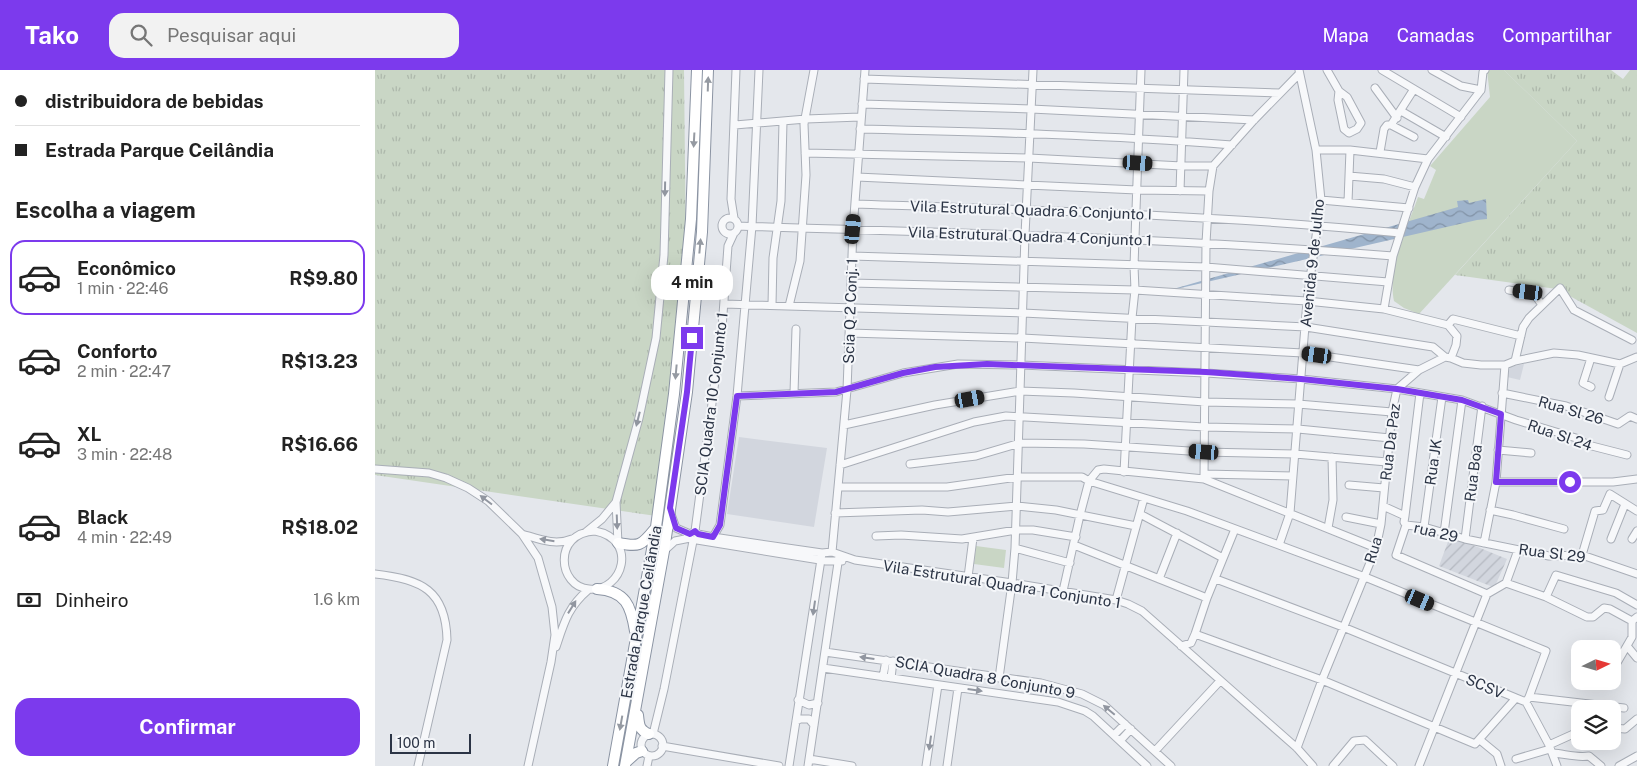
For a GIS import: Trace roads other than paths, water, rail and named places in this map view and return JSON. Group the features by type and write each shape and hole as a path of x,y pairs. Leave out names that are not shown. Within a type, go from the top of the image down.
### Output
{"highway":[{"name":"Estrada Parque Ceilândia","path":"613,766 656,527 674,394 691,219 697,70"},
{"name":"Estrada Parque Ceilândia","path":"626,764 664,551 687,392 702,232 708,70"},
{"path":"618,543 634,546 640,545 656,527"},
{"path":"593,589 616,593 626,601 631,612 636,641"},
{"path":"638,697 640,728 642,731 651,734"},
{"path":"626,764 636,753 645,754"}],"street":[{"path":"551,662 568,613 578,598 593,589 613,581 620,570 622,554 618,543 616,502 639,418 656,338 664,255 669,70"},
{"path":"731,199 722,224 725,233 729,235 734,233 738,226 733,218 731,199 736,70"},
{"path":"713,537 720,525 737,396 752,226 759,70"},
{"path":"789,306 800,261 806,175 804,124 814,70"},
{"name":"Scia Q 2 Conj. 1","path":"809,763 837,556 835,513 847,390 853,229 865,70"},
{"path":"999,678 1015,548 1020,443 1025,235 1033,70"},
{"path":"1124,472 1135,290 1134,266 1141,114 1141,70"},
{"path":"1180,191 1184,116 1184,70"},
{"path":"1327,70 1339,91 1347,96 1361,123 1357,129 1349,133 1344,130 1338,100 1339,91"},
{"path":"1382,70 1461,118"},
{"path":"1432,70 1461,86 1481,90"},
{"path":"1383,309 1393,256 1415,187 1428,159 1481,90 1482,71"},
{"path":"1204,476 1206,243 1209,191 1213,166 1299,72"},
{"name":"Avenida 9 de Julho","path":"1279,545 1290,513 1307,301 1321,200 1315,150 1299,72"},
{"path":"864,79 1280,93"},
{"path":"1375,88 1397,118"},
{"path":"1380,152 1384,129 1397,118 1414,89"},
{"path":"861,104 1031,109 1254,120"},
{"path":"1401,111 1446,138"},
{"path":"735,125 860,117"},
{"path":"772,305 773,258 781,201 783,122"},
{"path":"1391,125 1414,137"},
{"path":"860,129 1030,134 1232,145"},
{"path":"1315,150 1380,152 1428,159"},
{"path":"1348,202 1350,150"},
{"path":"805,154 1029,158 1213,166"},
{"path":"1349,176 1384,179 1415,187"},
{"path":"857,177 1137,190 1209,191"},
{"path":"1321,200 1409,208"},
{"name":"Vila Estrutural Quadra 6 Conjunto I","path":"855,204 1207,217 1400,233"},
{"path":"725,219 733,218"},
{"name":"Vila Estrutural Quadra 4 Conjunto 1","path":"738,226 1135,239 1393,256"},
{"name":"SCIA Quadra 10 Conjunto 1","path":"651,734 664,689 694,536 706,454 723,304 728,246 725,233"},
{"name":"SCIA Quadra 10 Conjunto 1","path":"728,246 734,233"},
{"path":"852,256 1206,267 1388,282"},
{"path":"851,283 1135,290 1307,301 1383,309 1449,324 1457,336 1456,345 1448,357"},
{"path":"1515,360 1523,327 1529,318 1560,288 1574,310 1631,340"},
{"path":"1509,290 1535,295 1543,304"},
{"path":"1552,296 1565,297"},
{"path":"723,304 1023,313 1306,327 1433,347 1448,357 1463,363 1481,365 1505,364 1515,360 1554,353 1620,364 1637,357"},
{"path":"1449,324 1453,319 1521,336"},
{"path":"793,393 796,329"},
{"path":"849,333 1022,338 1303,353 1419,370"},
{"name":"Rua Da Paz","path":"1381,524 1392,412 1397,389 1419,370 1448,357"},
{"path":"1591,358 1583,383 1591,387"},
{"name":"Rua Sl 24","path":"737,396 847,390 903,373 935,367 968,364 1206,372 1397,389 1462,400 1516,420 1576,438 1588,445 1627,455"},
{"path":"1484,543 1496,482 1505,364"},
{"path":"1609,397 1620,364"},
{"path":"844,425 935,405 1020,391 1205,402 1298,404 1392,412"},
{"path":"1420,393 1404,522 1407,525 1396,555 1487,594"},
{"name":"Rua Sl 26","path":"1502,393 1566,406 1618,424 1630,416 1637,419"},
{"name":"Rua JK","path":"1424,526 1442,397"},
{"path":"1444,533 1462,400"},
{"name":"Rua Boa","path":"1465,539 1482,406"},
{"path":"840,465 974,422 1006,416 1205,427 1298,429 1390,438"},
{"path":"910,464 976,456 1020,443 1084,444 1204,452 1295,454 1387,462"},
{"name":"Rua Sl 24","path":"1498,450 1531,454"},
{"path":"1328,528 1333,500 1332,457"},
{"path":"375,469 420,472 446,478 468,488 489,501 522,534 538,558 552,607 555,635 529,766"},
{"path":"1063,591 1079,515 1089,481 1098,470 1204,476 1293,476"},
{"path":"1204,476 1376,548"},
{"path":"838,487 947,487 1018,477 1082,477 1089,481 1187,511 1365,577 1546,651 1528,699 1557,766"},
{"path":"1496,482 1607,482 1637,479"},
{"path":"1582,555 1595,511 1603,510 1610,494 1607,482"},
{"path":"1349,485 1384,488"},
{"path":"1610,494 1637,512"},
{"path":"1116,600 1144,498"},
{"path":"522,534 544,541 566,542 586,532 602,519 616,502"},
{"path":"1611,539 1625,504"},
{"path":"1383,506 1405,516"},
{"path":"835,513 922,510 948,512 993,507 1042,507 1136,526"},
{"path":"670,508 676,528 694,536 821,556 837,556"},
{"path":"1490,510 1564,529"},
{"path":"1139,514 1223,558"},
{"path":"1346,517 1381,524"},
{"name":"Rua","path":"1297,748 1322,680 1376,548 1381,524"},
{"path":"720,525 725,539"},
{"name":"rua 29","path":"1407,525 1424,526 1465,539"},
{"path":"1181,646 1191,643 1235,529"},
{"path":"875,536 901,535 973,538 1016,530 1033,530 1075,537"},
{"path":"1632,539 1637,531"},
{"path":"586,532 601,532 618,543"},
{"path":"1159,579 1177,533"},
{"path":"664,551 675,541 694,536 713,537 821,556 837,556"},
{"path":"968,577 973,538"},
{"path":"573,539 565,551 563,559 565,566 572,580 593,589"},
{"name":"Rua Sl 29","path":"1465,539 1549,556 1582,555 1637,574"},
{"path":"1074,546 1207,598"},
{"path":"1015,548 1069,563"},
{"path":"1419,766 1487,594 1505,583 1518,550"},
{"path":"662,746 778,765 790,763 821,556"},
{"name":"Vila Estrutural Quadra 1 Conjunto 1","path":"837,556 1063,591 1116,600 1128,604 1142,611 1297,748 1313,766"},
{"path":"375,574 397,576 415,581 429,591 441,605 447,622 447,640 418,766"},
{"path":"1545,598 1556,575 1616,593 1637,605"},
{"name":"SCSV","path":"1215,579 1343,627 1515,698 1624,708"},
{"path":"1505,583 1587,617 1593,617 1604,608 1635,619 1632,637 1621,656"},
{"path":"1195,634 1322,680 1475,744 1515,698"},
{"path":"1627,646 1637,658"},
{"name":"SCIA Quadra 8 Conjunto 9","path":"825,652 1054,686 1083,694 1104,706 1171,766"},
{"path":"887,677 889,661"},
{"path":"823,668 1058,702 1093,716 1147,766"},
{"path":"1155,751 1220,681"},
{"path":"926,766 938,684"},
{"path":"947,766 959,688"},
{"path":"1071,706 1083,694"},
{"path":"799,700 809,705 818,702"},
{"path":"796,720 800,718 809,719 814,725"},
{"path":"1621,729 1625,730 1637,719"},
{"path":"1114,735 1128,727"},
{"path":"1120,741 1128,727"},
{"path":"645,754 653,757 657,755 663,740 651,734 645,736 642,740 647,766"},
{"path":"1516,759 1551,749 1571,737"},
{"path":"1333,766 1354,741 1365,740 1393,766"},
{"path":"1480,740 1497,754 1501,766"},
{"path":"1551,749 1581,758 1589,756 1601,766"},
{"path":"1303,755 1304,766"},
{"path":"1619,766 1637,756"},
{"path":"809,763 852,766"}],"water":[{"path":"1486,199 1487,219 1163,292 1458,207 1457,201 1468,200 1469,203"}]}
